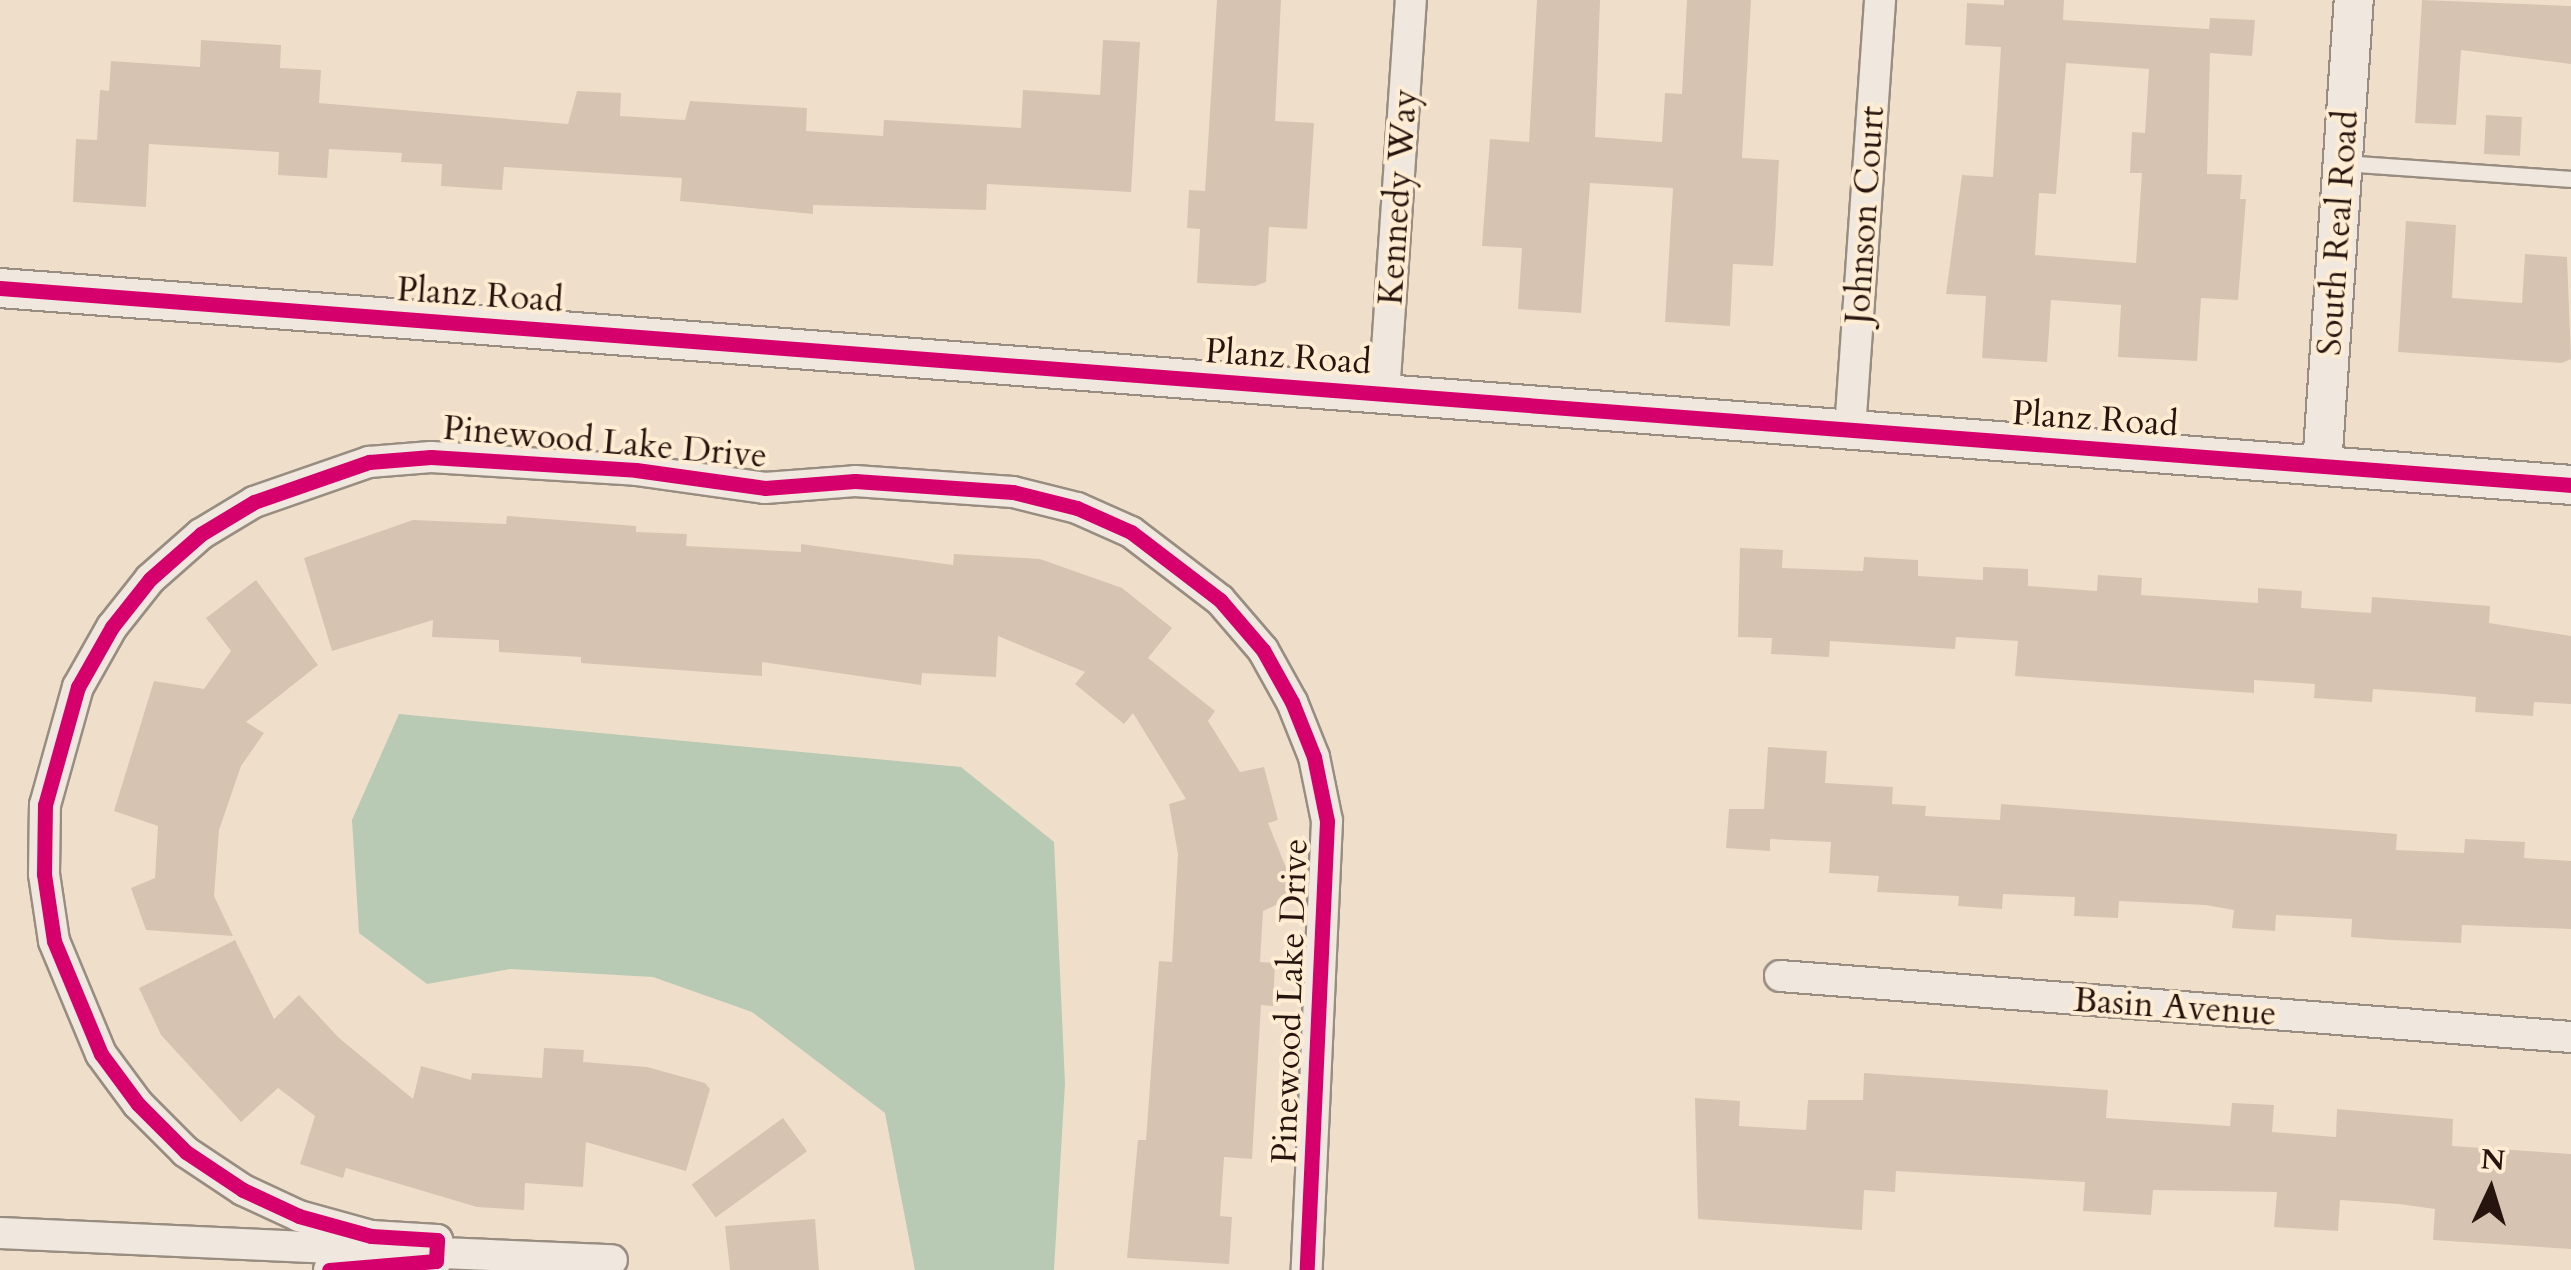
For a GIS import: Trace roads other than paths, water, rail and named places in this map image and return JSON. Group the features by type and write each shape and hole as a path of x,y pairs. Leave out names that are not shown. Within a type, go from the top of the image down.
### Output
{"street":[{"name":"Kennedy Way","path":"1384,394 1412,0"},
{"name":"Johnson Court","path":"1850,430 1880,0"},
{"name":"South Real Road","path":"2322,466 2354,0"},
{"name":"Planz Road","path":"0,288 2571,485"},
{"name":"Pinewood Lake Drive","path":"330,1270 436,1261 437,1240 371,1236 299,1216 243,1190 186,1152 138,1104 87,1027 54,941 44,874 45,806 68,716 112,628 150,580 201,534 254,502 354,466 431,457 636,470 765,488 855,481 1013,492 1077,508 1131,532 1220,600 1263,650 1292,702 1314,757 1327,821 1308,1270"},
{"name":"Basin Avenue","path":"1780,976 2571,1037"},
{"name":"Pinewood Lake Drive","path":"0,1233 612,1260"}],"lane":[{"path":"2343,163 2571,179"}]}
